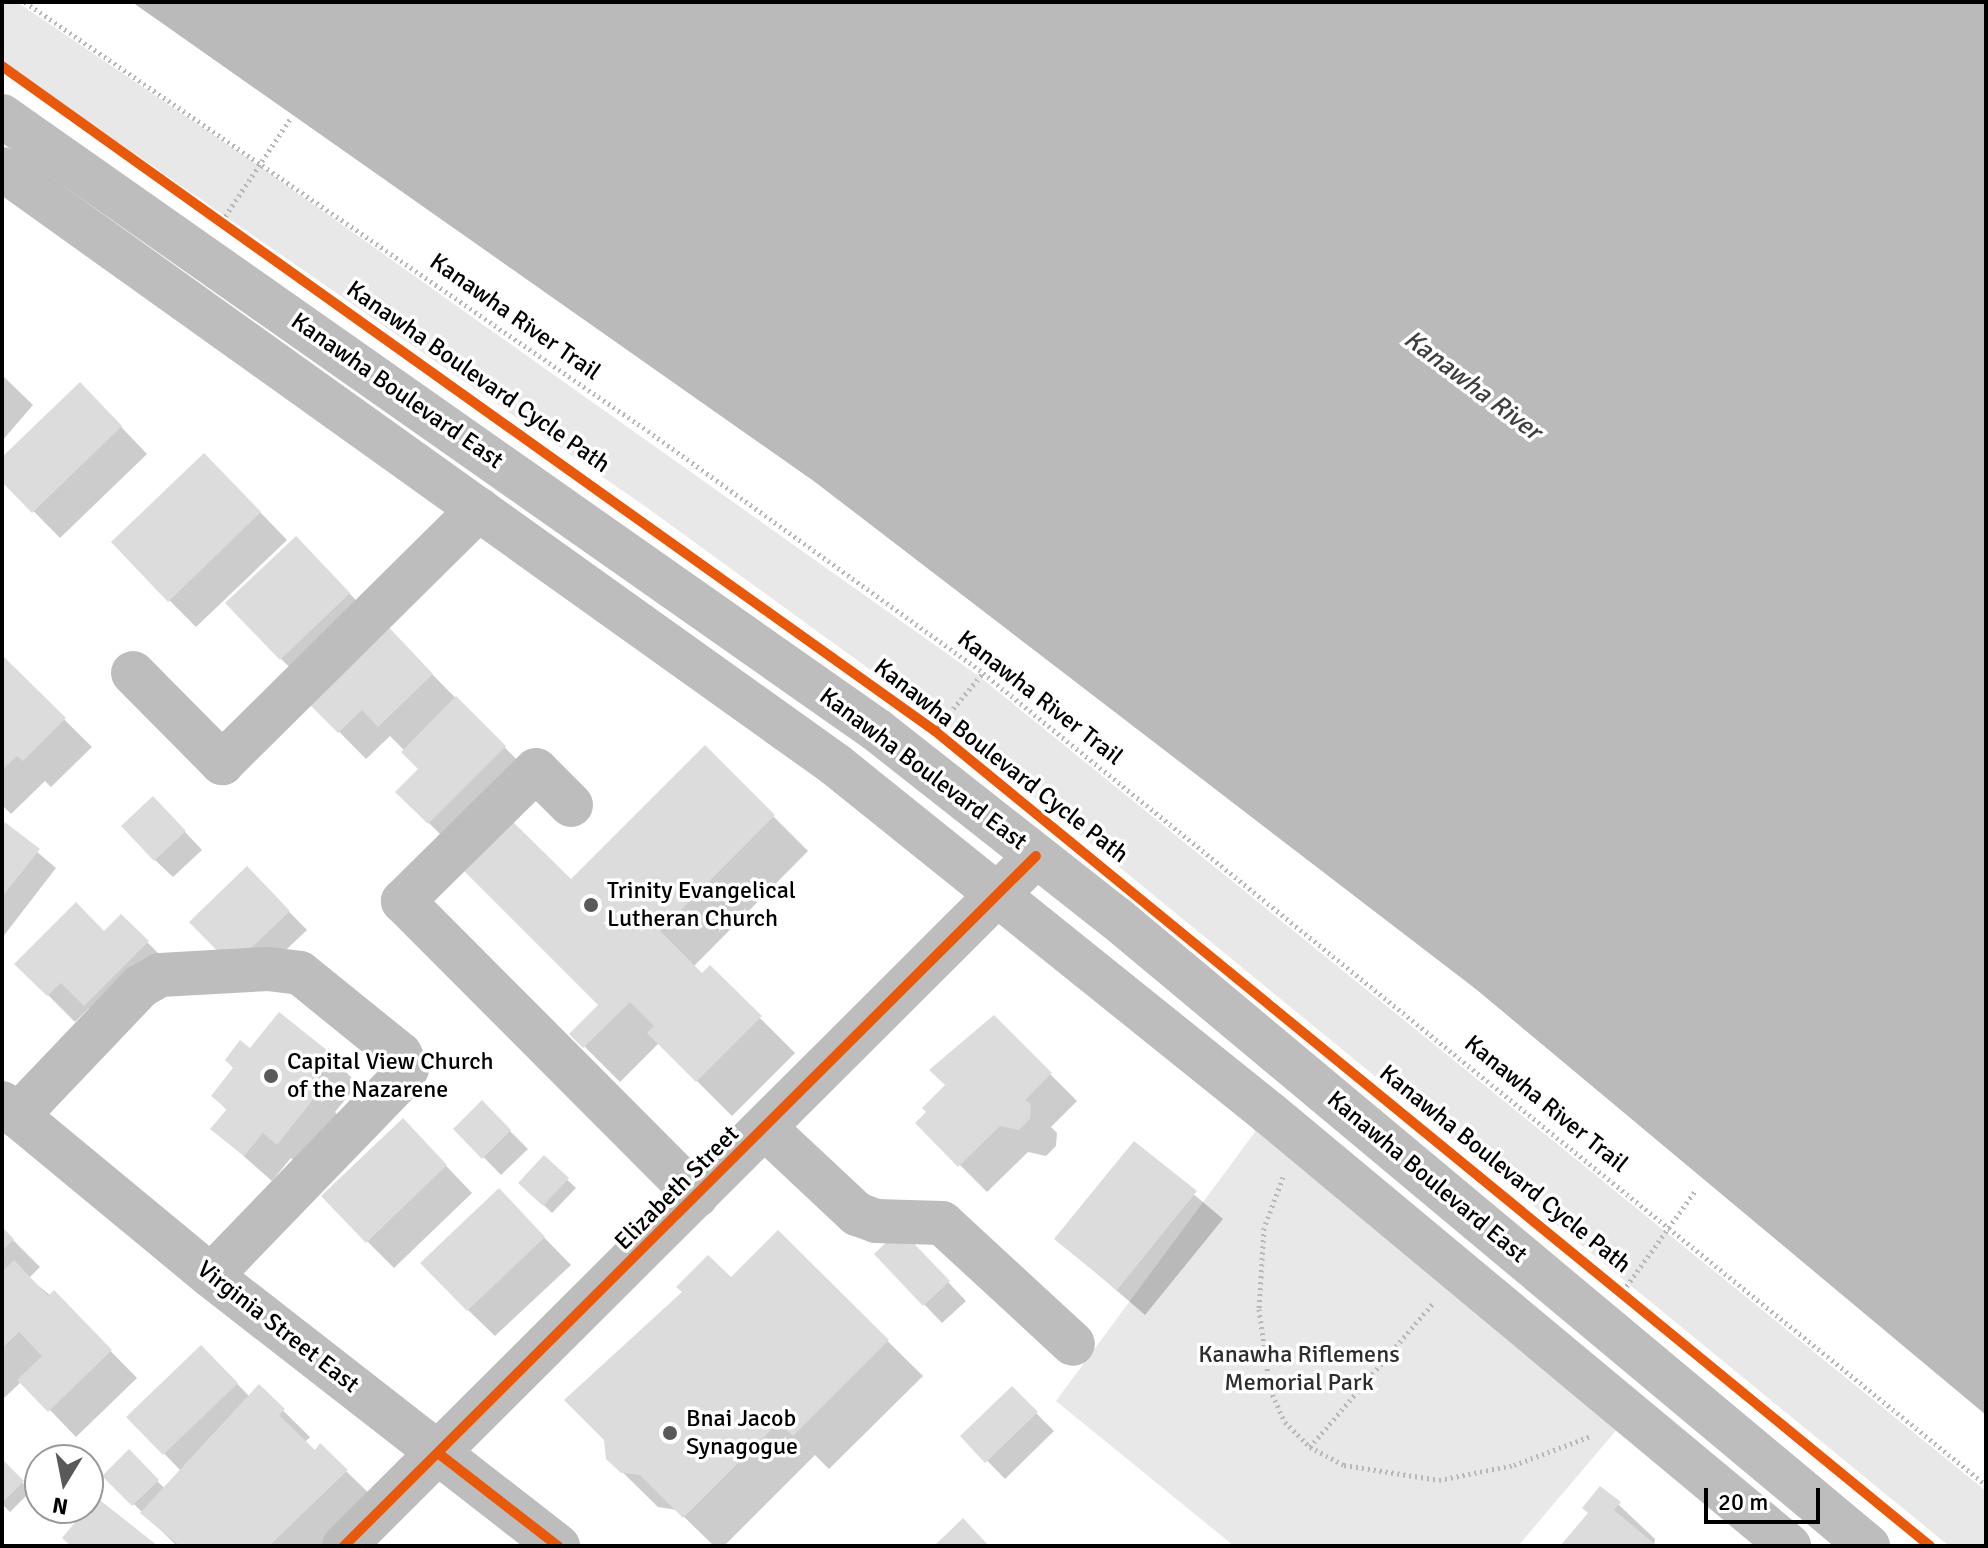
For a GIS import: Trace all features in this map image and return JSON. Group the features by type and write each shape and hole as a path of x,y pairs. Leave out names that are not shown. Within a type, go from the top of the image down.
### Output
{"main road":[{"name":"Kanawha Boulevard East","path":"3,114 865,722 1036,856 1868,1546"},
{"name":"Kanawha Boulevard East","path":"2,169 836,765 1789,1546"},
{"path":"133,673 222,763 479,509"},
{"path":"571,805 536,770 403,901 697,1196"},
{"name":"Elizabeth Street","path":"344,1546 1036,856"},
{"path":"9,1110 141,986 160,975 268,969 300,973 400,1054 407,1068 400,1080 211,1276"},
{"name":"Virginia Street East","path":"9,1110 211,1276 558,1546"},
{"path":"765,1128 857,1214 876,1221 942,1223 1073,1344"}],"path":[{"path":"222,221 290,119"},
{"path":"209,212 235,230"},
{"path":"937,733 983,673"},
{"path":"1284,1176 1264,1228 1259,1309 1270,1389 1285,1422 1310,1447 1344,1465 1439,1480 1514,1465 1592,1436"},
{"path":"1623,1292 1695,1191"},
{"path":"1310,1447 1434,1302"}],"green space":[{"path":"2,2 17,2 258,165 980,677 1986,1491 1986,1546 1949,1546 942,722 646,507 2,62"},
{"name":"Kanawha Riflemens Memorial Park","path":"1269,1113 1630,1414 1518,1546 1234,1546 1056,1401"}],"water":[{"name":"Kanawha River","path":"132,2 1986,2 1986,1415 1477,990 815,482"}],"building":[{"path":"80,382 122,426 32,513 2,482 2,457"},
{"path":"204,453 261,512 168,602 111,542"},
{"path":"296,536 350,593 280,660 225,603"},
{"path":"382,620 433,674 378,727 362,710 338,733 302,697"},
{"path":"2,655 66,718 23,761 17,756 2,770"},
{"path":"456,696 506,746 428,824 395,792 418,769 401,752"},
{"name":"Trinity Evangelical Lutheran Church","path":"705,745 775,815 660,931 702,973 710,965 762,1016 696,1082 647,1033 654,1026 630,1002 583,1048 569,1034 598,1005 458,865 507,816 571,879"},
{"path":"153,796 186,831 154,861 121,826"},
{"path":"2,820 40,849 2,897"},
{"path":"247,866 290,911 232,966 189,922"},
{"path":"76,902 104,931 121,914 149,941 84,1006 61,983 47,996 14,964"},
{"name":"Capital View Church of the Nazarene","path":"279,1012 333,1055 309,1085 318,1093 277,1145 263,1133 244,1156 210,1129 227,1109 211,1096 233,1068 225,1060 240,1040 250,1048"},
{"path":"994,1015 1052,1073 1025,1100 1031,1104 1030,1119 1019,1130 1000,1126 958,1167 915,1123 926,1112 922,1108 945,1085 929,1070"},
{"path":"482,1100 511,1130 482,1159 453,1129"},
{"path":"403,1118 447,1165 366,1243 321,1196"},
{"path":"1134,1141 1197,1191 1117,1290 1054,1239"},
{"path":"544,1155 569,1178 543,1206 518,1183"},
{"path":"499,1188 545,1237 467,1311 420,1263"},
{"path":"2,1227 14,1239 2,1251"},
{"path":"900,1229 950,1281 923,1306 874,1254"},
{"path":"778,1230 889,1340 793,1436 779,1422 683,1518 640,1475 621,1473 606,1459 604,1440 564,1400 682,1292 676,1287 708,1255 731,1277"},
{"path":"14,1260 48,1296 54,1290 112,1350 48,1412 17,1380 42,1356 19,1332 2,1348 2,1272"},
{"path":"201,1345 238,1383 163,1455 126,1417"},
{"path":"259,1384 285,1409 279,1415 315,1450 320,1443 348,1470 269,1546 180,1546 140,1513"},
{"path":"1012,1386 1038,1412 985,1463 960,1436"},
{"path":"129,1449 159,1480 132,1506 104,1478 104,1474"},
{"path":"2,1459 24,1481 2,1503"},
{"path":"1600,1486 1621,1502 1614,1510 1657,1546 1560,1546 1588,1513 1582,1508"},
{"path":"104,1503 158,1546 71,1546 62,1538 74,1524 104,1524"},
{"path":"963,1518 989,1546 934,1546"}],"cycle path":[{"name":"Kanawha Boulevard Cycle Path","path":"2,66 935,731 1930,1546"},
{"path":"344,1546 1036,856"},
{"path":"438,1453 558,1546"}],"place":[{"name":"Trinity Evangelical Lutheran Church","path":"591,905"},
{"name":"Capital View Church of the Nazarene","path":"271,1076"},
{"name":"Bnai Jacob Synagogue","path":"670,1433"}]}
